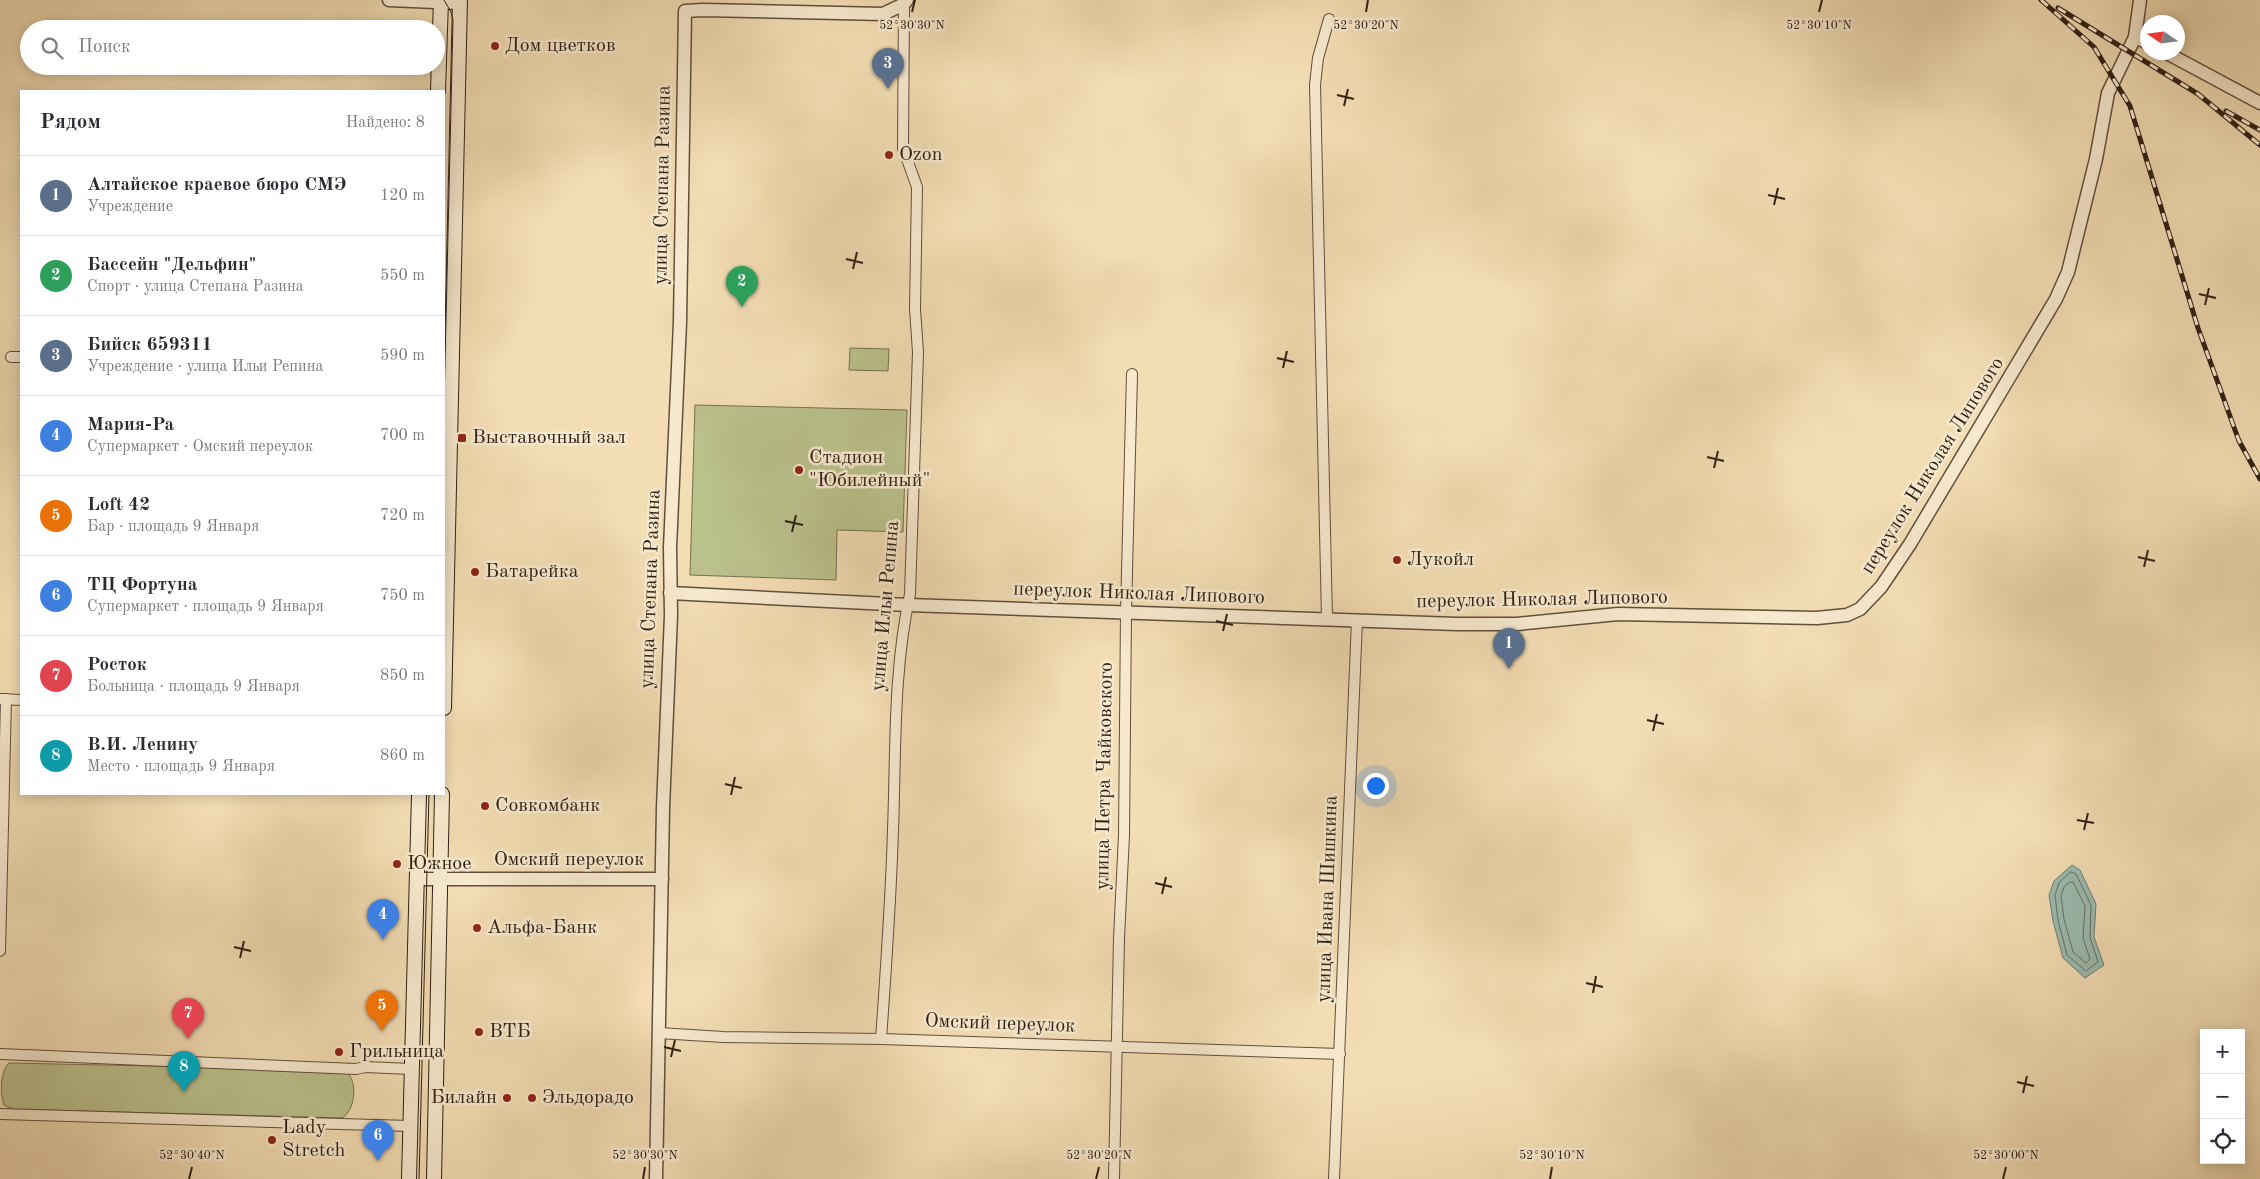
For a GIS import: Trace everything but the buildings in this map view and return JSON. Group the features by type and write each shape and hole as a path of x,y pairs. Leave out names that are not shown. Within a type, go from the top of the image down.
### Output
{"main road":[{"path":"440,20 441,1"},
{"path":"445,657 460,2"},
{"path":"438,90 439,75"},
{"path":"409,1179 419,795"},
{"path":"434,1179 442,795"}],"street":[{"path":"390,0 460,2"},
{"path":"2140,0 2136,37 2140,39"},
{"path":"685,6 703,10 883,14 905,2"},
{"name":"улица Ильи Репина","path":"881,1039 889,927 895,720 904,620 910,594 918,352 915,309 917,187 903,148 905,2"},
{"name":"улица Степана Разина","path":"656,1179 670,548 680,322 685,6"},
{"path":"1328,619 1315,85 1318,58 1329,19"},
{"name":"переулок Николая Липового","path":"670,594 908,605 1457,624 1517,624 1618,614 1817,618 1847,615 1860,609 1882,587 1910,544 2056,299 2070,263 2096,159 2108,93 2136,37"},
{"path":"2180,60 2260,103"},
{"name":"улица Петра Чайковского","path":"1114,1179 1116,1047 1124,835 1126,612 1132,374"},
{"name":"улица Ивана Шишкина","path":"1334,1179 1357,620"},
{"path":"0,951 3,699 20,700"},
{"name":"Омский переулок","path":"416,879 662,879"},
{"name":"Омский переулок","path":"659,1033 723,1037 881,1039 1340,1054"},
{"path":"0,1054 356,1069 365,1067 411,1069"},
{"path":"0,1114 410,1126"}],"green space":[{"path":"850,348 889,349 888,371 849,370"},
{"name":"Стадион \"Юбилейный\"","path":"695,405 907,410 903,532 837,530 836,580 690,575"},
{"path":"9,1063 343,1070 352,1079 354,1094 347,1114 342,1118 12,1109 4,1105 2,1095 2,1077"}],"water":[{"path":"2072,865 2080,870 2096,904 2094,937 2104,965 2085,978 2063,958 2053,921 2049,895 2054,881"}],"tram line":[{"path":"444,0 453,20 445,362"},
{"path":"419,1179 429,795"}],"railway":[{"path":"2041,0 2094,47 2130,106 2198,328 2239,441 2260,479"},
{"path":"2058,8 2198,94 2260,145"},
{"path":"2226,111 2260,130"}],"place":[{"name":"Дом цветков","path":"495,46"},
{"name":"Бийск 659311","path":"888,89"},
{"name":"Ozon","path":"889,155"},
{"name":"Бассейн \"Дельфин\"","path":"742,307"},
{"name":"Выставочный зал","path":"462,438"},
{"name":"Стадион \"Юбилейный\"","path":"799,470"},
{"name":"Лукойл","path":"1397,560"},
{"name":"Батарейка","path":"475,572"},
{"name":"Алтайское краевое бюро СМЭ","path":"1509,669"},
{"name":"Совкомбанк","path":"485,806"},
{"name":"Южное","path":"397,864"},
{"name":"Альфа-Банк","path":"477,928"},
{"name":"Мария-Ра","path":"383,940"},
{"name":"Loft 42","path":"382,1031"},
{"name":"ВТБ","path":"479,1032"},
{"name":"Росток","path":"188,1039"},
{"name":"Грильница","path":"339,1052"},
{"name":"В.И. Ленину","path":"184,1092"},
{"name":"Билайн","path":"507,1098"},
{"name":"Эльдорадо","path":"532,1098"},
{"name":"Lady Stretch","path":"272,1140"},
{"name":"ТЦ Фортуна","path":"378,1161"}]}
